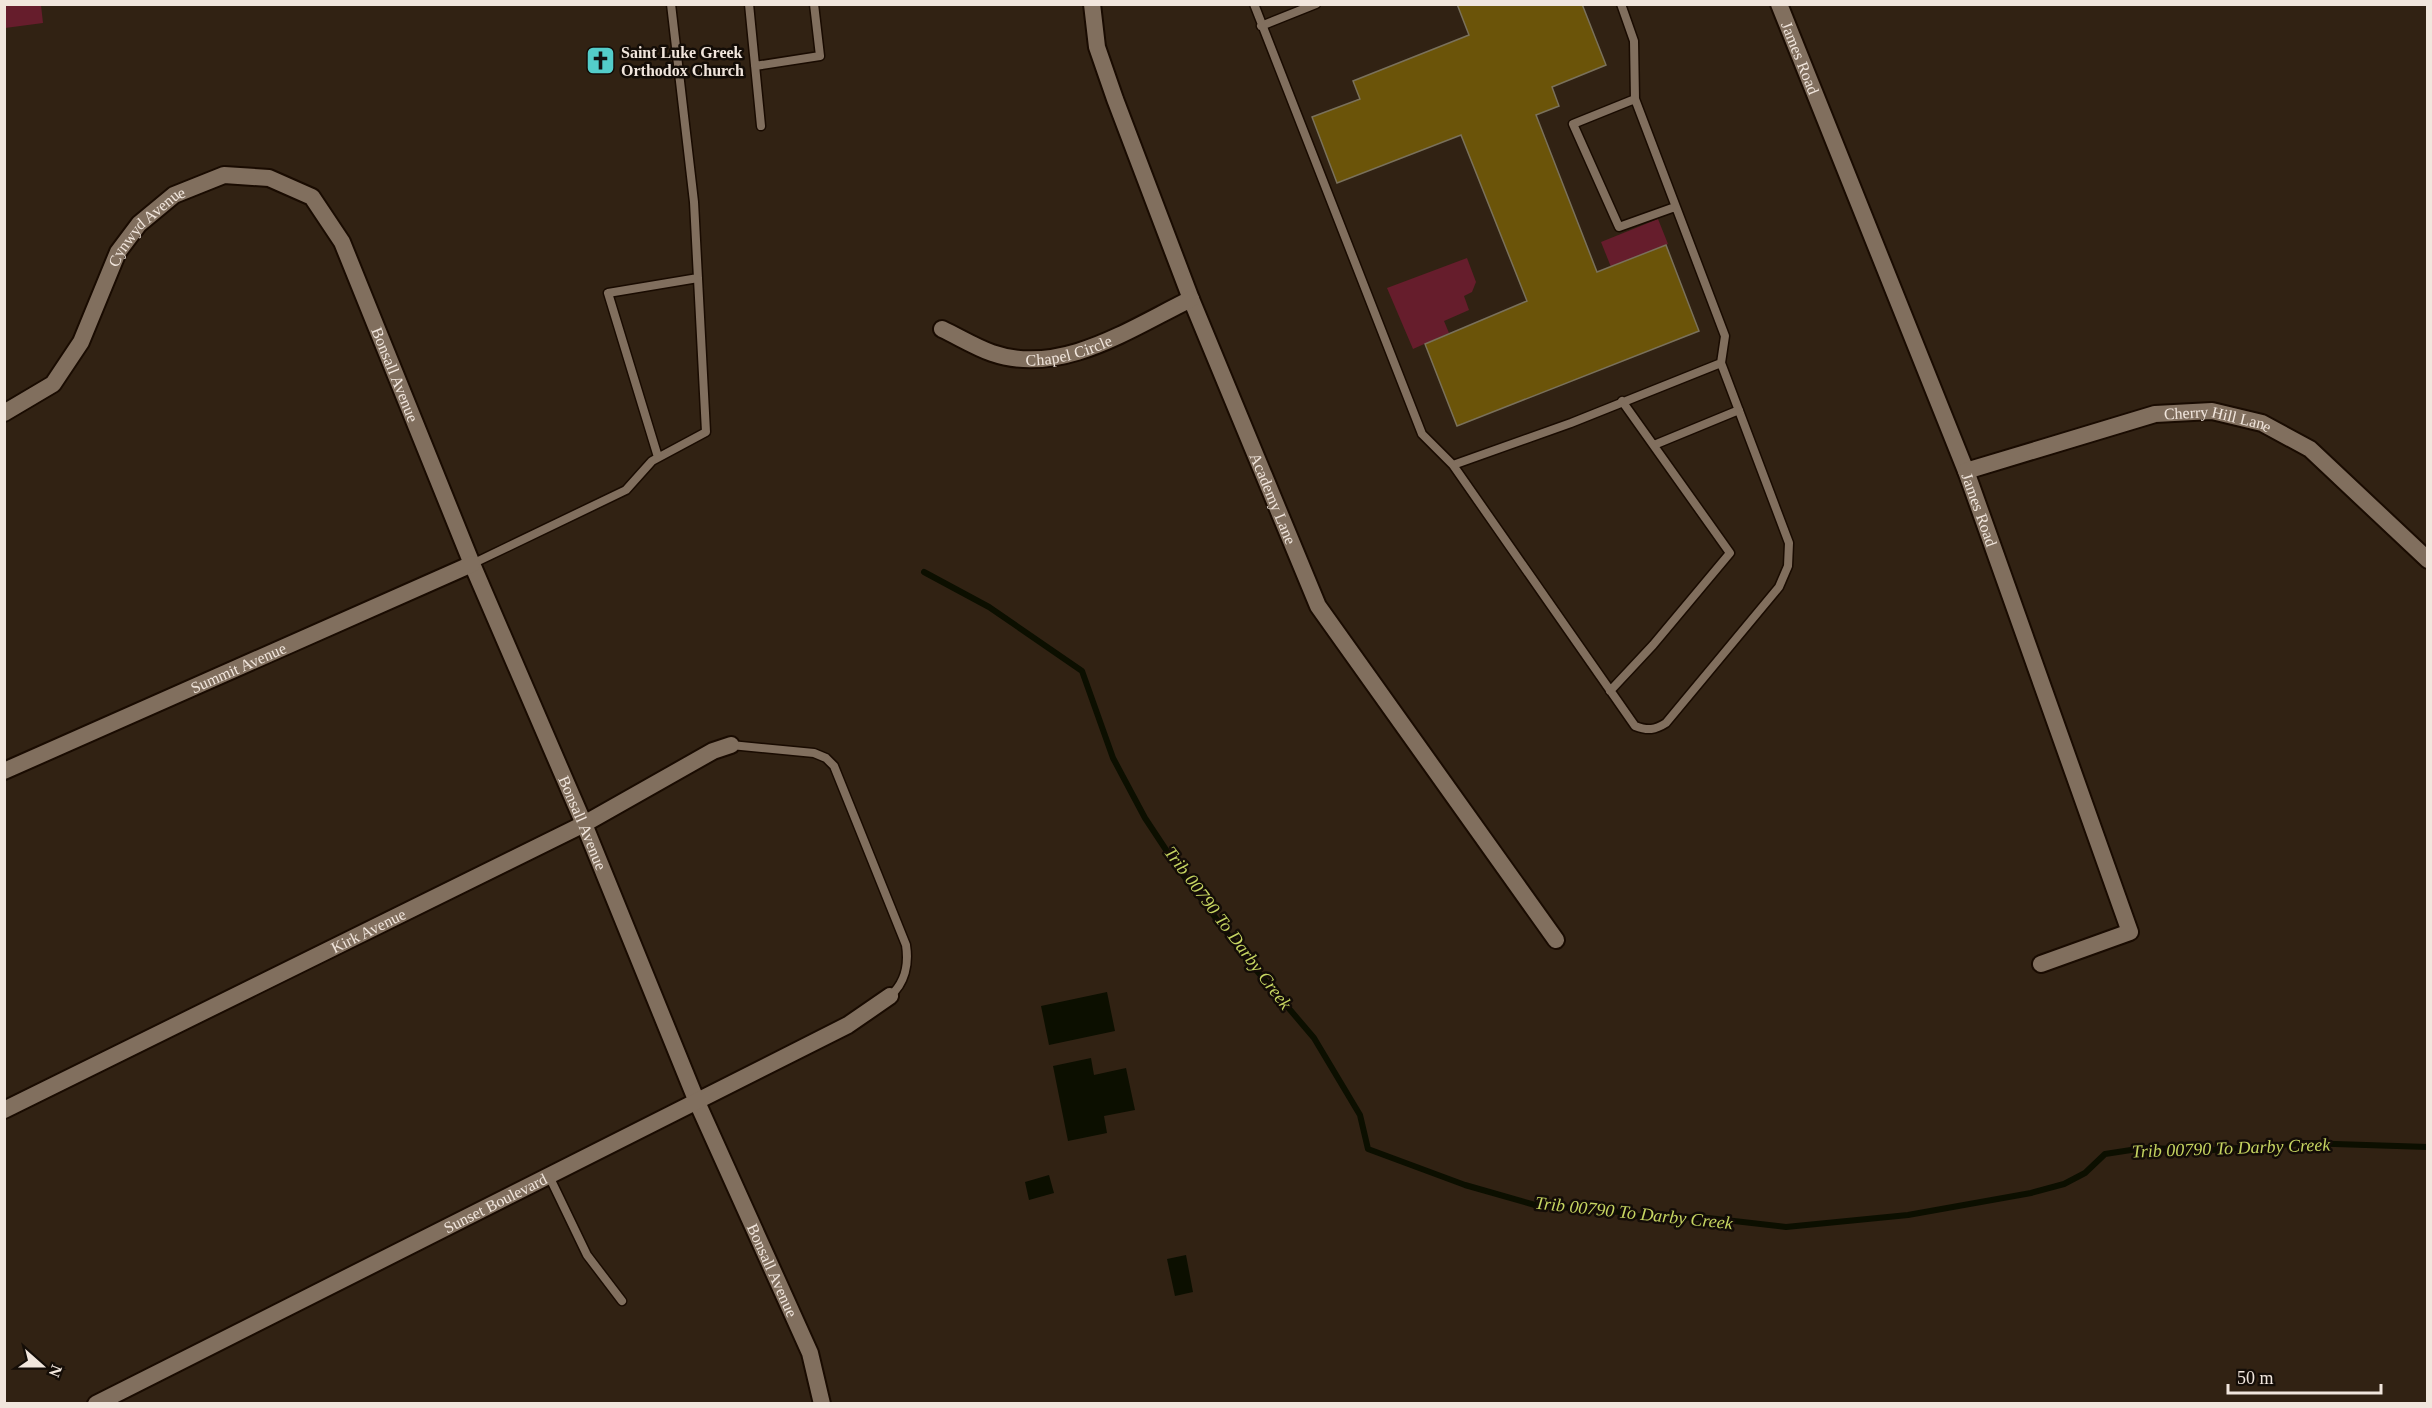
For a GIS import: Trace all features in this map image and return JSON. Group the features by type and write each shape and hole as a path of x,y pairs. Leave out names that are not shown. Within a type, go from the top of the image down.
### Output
{"street":[{"name":"Academy Lane","path":"1092,4 1097,47 1191,299 1318,606 1556,940"},
{"name":"James Road","path":"1779,4 1966,471 2130,932 2041,964"},
{"name":"Cynwyd Avenue","path":"4,412 53,384 81,342 118,252 139,224 174,195 224,176 269,178 312,197 342,242"},
{"name":"Bonsall Avenue","path":"342,242 472,564 584,824 697,1102 810,1353 822,1404"},
{"name":"Chapel Circle","path":"942,329 993,353 1036,360 1080,353 1191,299"},
{"name":"Cherry Hill Lane","path":"1966,471 2155,414 2212,411 2262,423 2310,449 2427,560"},
{"name":"Summit Avenue","path":"4,771 472,564"},
{"name":"Kirk Avenue","path":"4,1110 584,824 713,751 731,745"},
{"name":"Sunset Boulevard","path":"96,1404 848,1025 890,996"}],"lane":[{"path":"472,564 626,489 652,461 706,432 694,202 671,4"},
{"path":"749,4 761,126"},
{"path":"755,66 820,56 814,4"},
{"path":"1254,4 1422,434 1453,465 1635,726 1645,730 1655,730 1666,723 1779,587 1788,566 1789,543 1721,363 1725,336 1635,99 1634,41 1622,4"},
{"path":"1261,26 1298,8 1316,4"},
{"path":"1635,99 1573,124 1619,227 1676,207"},
{"path":"658,458 608,293 698,278"},
{"path":"1453,465 1571,423 1721,363"},
{"path":"1610,691 1653,645 1730,553 1622,401"},
{"path":"1654,445 1739,410"},
{"path":"731,745 814,753 826,758 834,766 906,945 905,973 900,986 890,996"},
{"path":"549,1176 587,1255 622,1301"}],"shaded area":[{"path":"4,5 41,5 43,23 5,28"},
{"path":"1658,219 1668,244 1611,267 1601,242"},
{"path":"1467,258 1476,282 1472,292 1464,296 1469,310 1444,321 1449,333 1413,349 1387,288"},
{"path":"1107,992 1115,1031 1049,1045 1041,1006"},
{"path":"1091,1058 1094,1075 1126,1068 1135,1110 1104,1116 1107,1133 1068,1141 1053,1066"},
{"path":"1049,1175 1054,1193 1029,1200 1025,1182"},
{"path":"1186,1255 1193,1292 1175,1296 1167,1259"}],"building":[{"path":"1457,4 1582,4 1606,65 1552,87 1559,106 1536,115 1597,272 1666,245 1699,331 1457,426 1425,344 1527,301 1461,135 1337,183 1312,117 1360,99 1353,81 1469,35"}],"waterway":[{"name":"Trib 00790 To Darby Creek","path":"924,572 989,607 1082,671 1113,758 1145,818 1180,871 1246,958 1314,1038 1360,1115 1368,1149 1465,1185 1535,1205 1621,1212 1634,1216 1708,1218 1786,1227 1908,1215 2031,1193 2064,1184 2085,1173 2105,1154 2144,1148 2212,1150 2304,1143 2428,1147"}],"place":[{"name":"Saint Luke Greek Orthodox Church","path":"600,61"}]}
